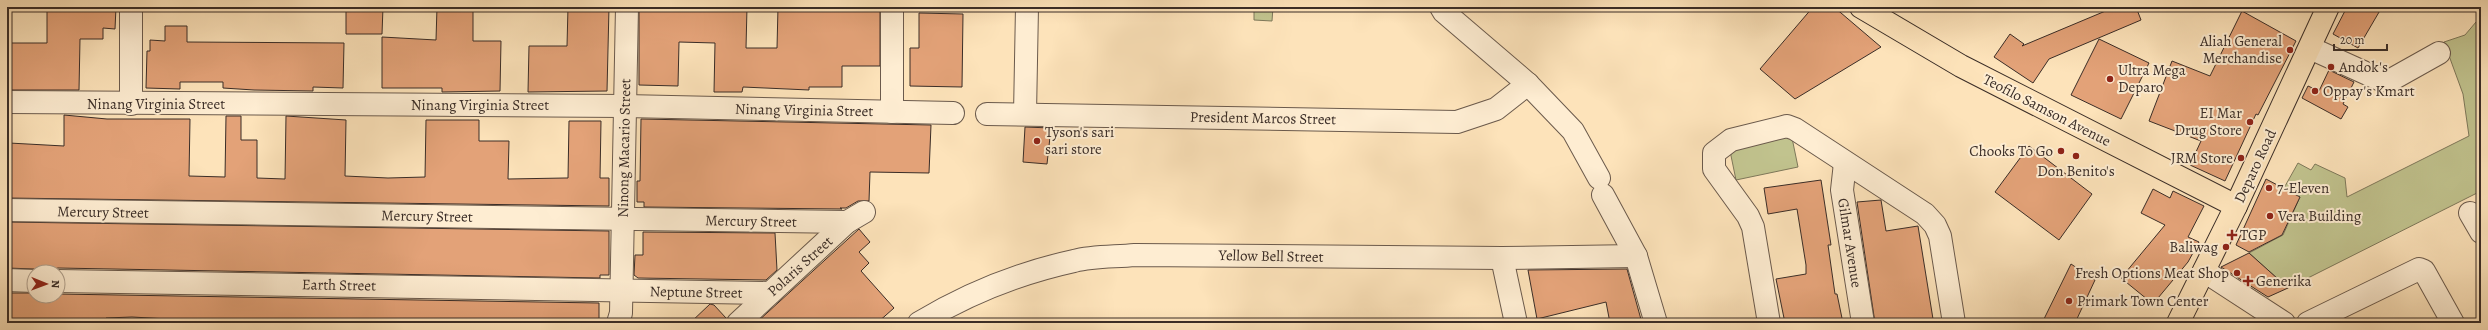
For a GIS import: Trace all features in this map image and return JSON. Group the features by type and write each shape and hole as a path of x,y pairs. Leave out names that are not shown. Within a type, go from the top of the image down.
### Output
{"main road":[{"name":"Teofilo Samson Avenue","path":"1861,7 1961,66 2236,206"},
{"name":"Deparo Road","path":"2178,323 2236,206 2328,7"}],"street":[{"path":"131,7 131,104"},
{"name":"Ninong Macario Street","path":"618,323 621,290 627,7"},
{"path":"892,7 892,112"},
{"path":"1025,114 1028,7"},
{"path":"1442,7 1444,12 1528,84 1573,131 1636,256 1656,323"},
{"path":"2310,48 2381,80 2389,82 2439,54"},
{"name":"President Marcos Street","path":"987,114 1456,122 1496,109 1528,84"},
{"name":"Ninang Virginia Street","path":"7,102 625,106 953,113"},
{"path":"1769,323 1753,227 1748,216 1714,169 1714,153 1731,140 1787,126 1795,129 1925,214 1935,225 1940,236 1954,323"},
{"name":"Gilmar Avenue","path":"1845,163 1842,190 1863,323"},
{"name":"Mercury Street","path":"7,210 622,218 856,217"},
{"path":"2470,213 2481,232"},
{"name":"Polaris Street","path":"738,323 856,217"},
{"name":"Yellow Bell Street","path":"919,323 942,309 1000,282 1075,260 1135,255 1502,258 1636,256"},
{"path":"1502,258 1516,323"},
{"path":"2308,323 2414,270 2424,271 2453,323"},
{"path":"2204,271 2278,322"},
{"path":"7,280 26,281"},
{"name":"Earth Street","path":"66,281 621,290"},
{"name":"Neptune Street","path":"621,290 770,293"}],"green space":[{"path":"1254,7 1273,7 1272,21 1254,20"},
{"path":"2476,22 2481,26 2481,191 2288,288 2249,253 2283,235 2300,197 2284,188 2298,163 2311,170 2315,164 2345,178 2347,197 2469,136 2463,94 2444,42 2465,35"},
{"path":"1791,133 1798,167 1736,180 1729,146"}],"building":[{"path":"47,7 116,7 115,29 103,28 103,39 80,39 79,90 7,90 7,43 47,43"},
{"path":"346,7 383,7 382,34 346,34"},
{"path":"437,7 473,7 473,41 501,41 500,91 442,92 442,88 382,88 382,37 436,40"},
{"path":"568,7 609,7 607,91 528,92 529,46 567,46"},
{"path":"639,7 747,7 746,48 777,48 778,7 880,7 880,66 842,66 842,87 809,87 809,90 743,87 742,92 714,92 715,43 679,42 678,86 639,85"},
{"path":"1813,7 1834,7 1881,47 1795,99 1760,69"},
{"path":"2115,7 2136,7 2141,20 2049,59 2033,83 1994,57 2010,34 2024,44 2022,46"},
{"path":"2347,7 2382,7 2358,48 2333,34"},
{"path":"2242,11 2296,41 2258,115 2256,114 2225,181 2190,165 2201,141 2149,121 2172,61 2210,76"},
{"path":"919,13 963,14 962,87 910,86 910,48 919,48"},
{"path":"165,26 187,26 187,42 344,43 343,88 313,87 313,91 254,90 223,88 223,82 180,82 180,89 146,88 147,51 150,51 150,40 165,41"},
{"name":"Ultra Mega Deparo","path":"2099,39 2149,63 2121,119 2071,95"},
{"path":"2329,70 2354,82 2343,104 2348,107 2341,119 2302,98 2308,86 2319,91"},
{"path":"64,115 107,119 190,119 189,176 225,177 226,116 241,116 241,140 257,140 257,178 285,179 286,116 346,120 345,176 388,178 425,177 426,120 479,120 479,141 509,141 508,179 568,178 569,121 601,121 600,178 609,178 609,206 7,198 9,143 64,146"},
{"path":"641,119 931,125 929,173 870,172 869,201 858,201 846,208 840,208 842,209 644,207 644,202 637,202 637,181 640,181"},
{"name":"Tyson's sari sari store","path":"1025,127 1051,128 1047,164 1023,162"},
{"path":"2029,146 2092,194 2059,240 1995,192"},
{"name":"Vera Building","path":"2266,179 2300,197 2282,235 2249,252 2236,245"},
{"path":"1821,180 1831,245 1828,245 1835,294 1837,294 1843,323 1785,323 1776,279 1806,274 1806,265 1797,209 1768,214 1764,188"},
{"path":"2153,189 2170,198 2173,191 2204,206 2188,237 2199,242 2188,262 2153,304 2121,278 2165,225 2141,213"},
{"path":"1881,200 1886,231 1918,226 1933,319 1911,323 1875,323 1857,202"},
{"path":"7,222 609,231 609,275 600,275 600,278 66,268 66,264 26,264 26,269 7,268"},
{"path":"859,229 870,242 859,252 869,263 861,271 894,308 877,323 756,323"},
{"path":"643,232 775,233 777,270 766,280 638,278 634,275 635,255 643,255"},
{"path":"2249,253 2288,288 2268,297 2221,267"},
{"name":"Primark Town Center","path":"2071,264 2095,280 2075,323 2042,323"},
{"path":"1627,269 1642,323 1610,323 1606,302 1537,319 1528,270"},
{"path":"7,293 26,293 26,304 66,304 66,294 599,303 599,323 480,320 458,321 458,323 186,323 186,320 132,317 106,318 106,323 7,323"},
{"path":"710,304 714,305 726,318 726,323 690,323"}],"place":[{"name":"Aliah General Merchandise","path":"2290,50"},
{"name":"Andok's","path":"2331,67"},
{"name":"Ultra Mega Deparo","path":"2110,79"},
{"name":"Oppay's Kmart","path":"2315,91"},
{"name":"EI Mar Drug Store","path":"2250,122"},
{"name":"Tyson's sari sari store","path":"1037,141"},
{"name":"Chooks To Go","path":"2061,151"},
{"name":"Don Benito's","path":"2076,156"},
{"name":"JRM Store","path":"2241,158"},
{"name":"7-Eleven","path":"2269,188"},
{"name":"Vera Building","path":"2270,216"},
{"name":"TGP","path":"2232,235"},
{"name":"Baliwag","path":"2226,247"},
{"name":"Fresh Options Meat Shop","path":"2237,273"},
{"name":"Generika","path":"2248,281"},
{"name":"Primark Town Center","path":"2069,301"}]}
